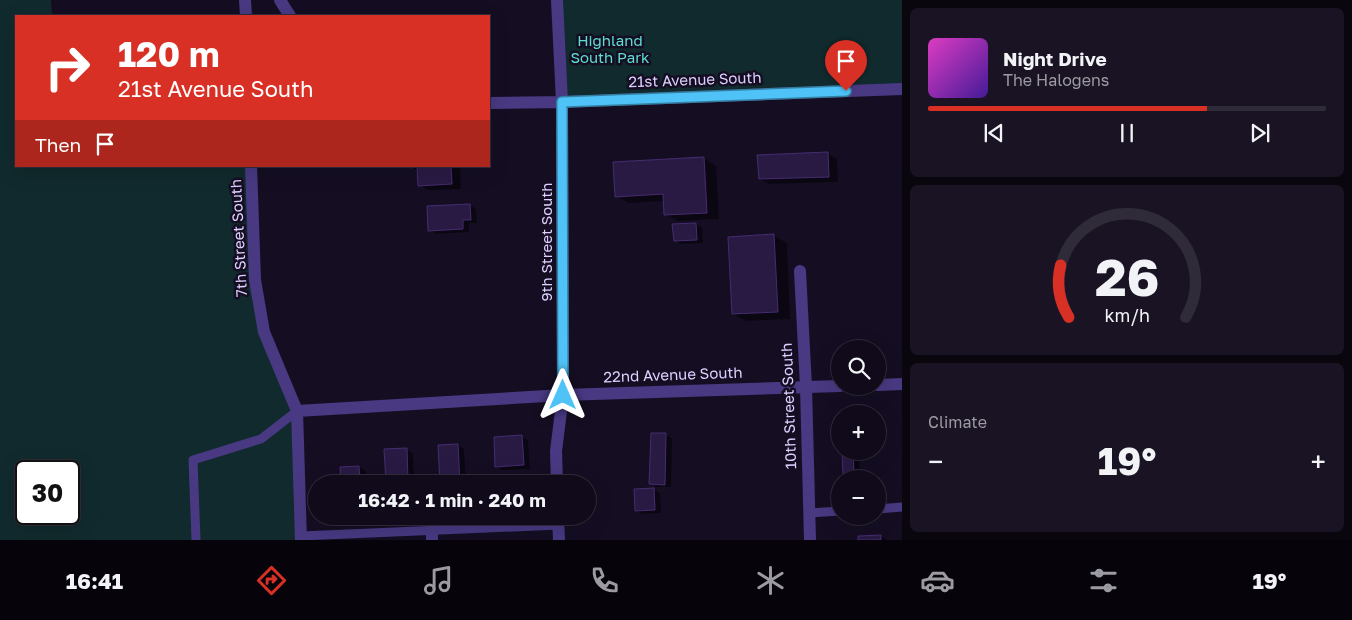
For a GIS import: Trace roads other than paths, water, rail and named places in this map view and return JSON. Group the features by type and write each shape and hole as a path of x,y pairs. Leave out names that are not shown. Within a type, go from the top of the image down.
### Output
{"street":[{"path":"245,0 246,15"},
{"path":"280,0 289,15"},
{"name":"9th Street South","path":"557,0 562,102 563,395 556,451 557,475"},
{"name":"21st Avenue South","path":"490,103 902,89"},
{"name":"7th Street South","path":"251,167 255,280 264,332 296,411 301,538"},
{"name":"10th Street South","path":"800,271 806,387 810,540"},
{"path":"886,385 902,384"},
{"name":"22nd Avenue South","path":"296,411 563,395 831,386"},
{"path":"559,525 559,540"}],"lane":[{"path":"196,540 193,460 262,439 296,411"},
{"path":"886,508 902,507"},
{"path":"809,514 831,513"},
{"path":"301,538 432,535 517,525"}],"park label":[{"name":"Highland South Park","path":"610,50"}]}
